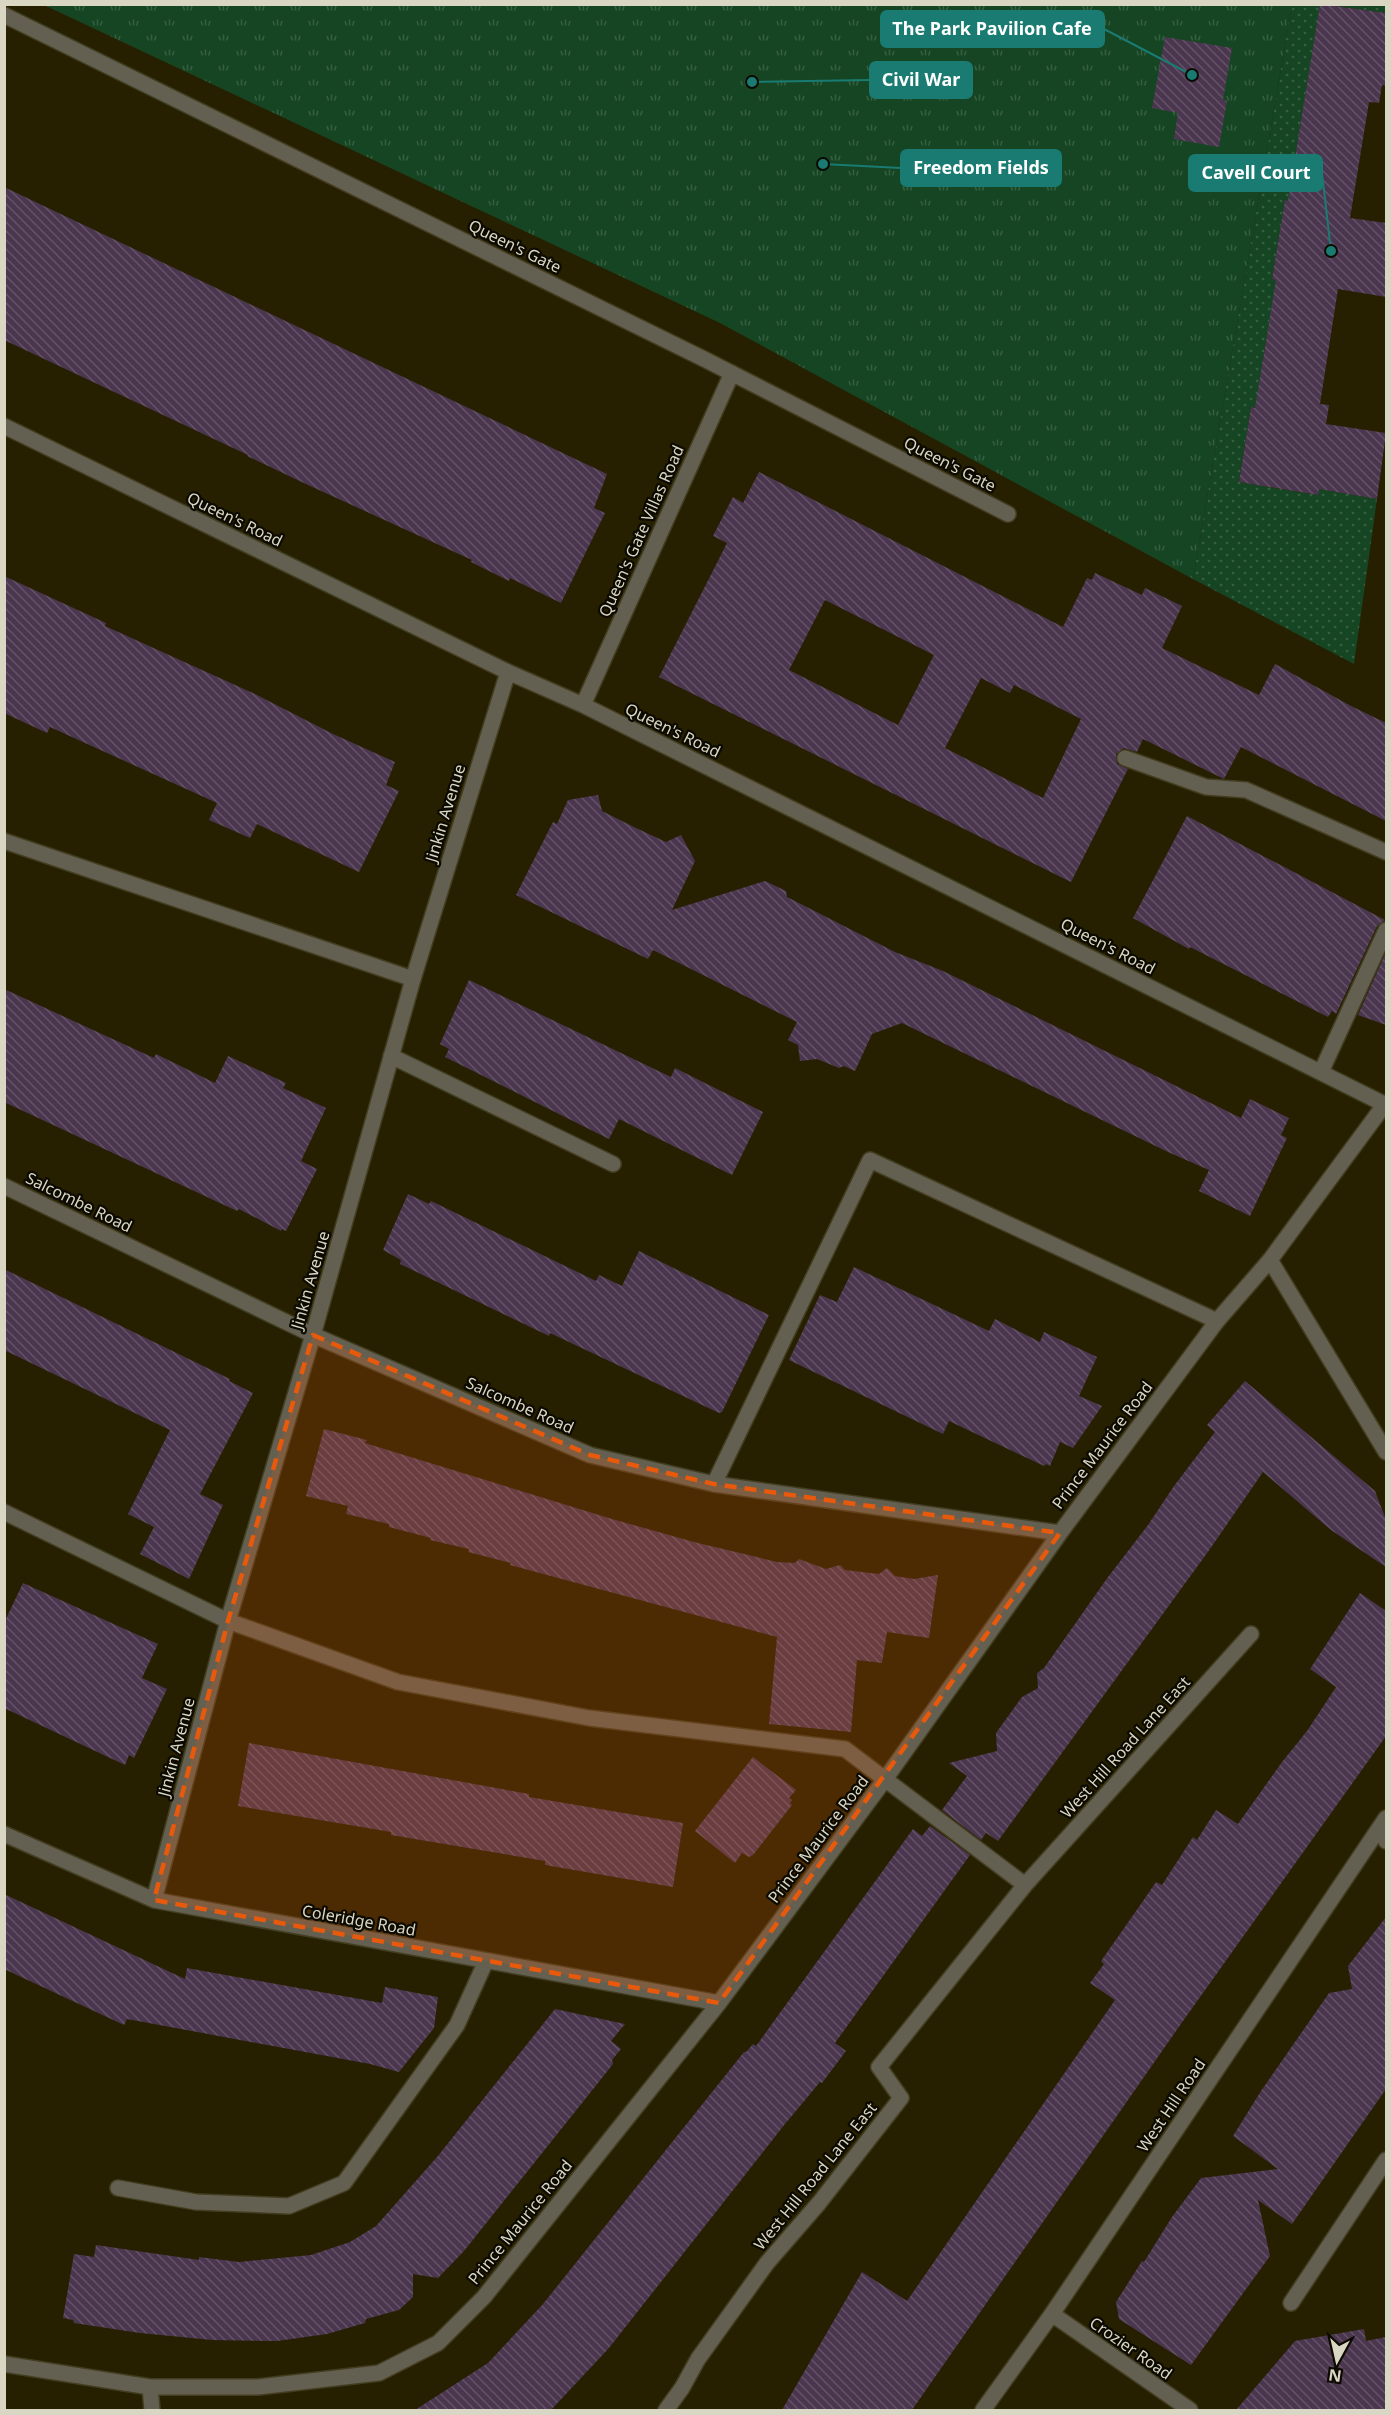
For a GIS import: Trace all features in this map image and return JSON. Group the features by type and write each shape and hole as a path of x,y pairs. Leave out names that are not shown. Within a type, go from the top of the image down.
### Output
{"street":[{"name":"Queen's Gate","path":"4,15 732,373 1008,514"},
{"name":"Queen's Gate Villas Road","path":"583,705 732,373"},
{"name":"Queen's Road","path":"4,426 508,672 583,705 1386,1104"},
{"name":"Jinkin Avenue","path":"154,1900 228,1621 313,1335 412,979 508,672"},
{"path":"1125,758 1206,787 1246,790 1386,852"},
{"path":"4,841 412,979"},
{"path":"1321,1072 1386,930"},
{"path":"391,1056 613,1164"},
{"name":"Prince Maurice Road","path":"4,2364 150,2387 258,2387 379,2373 438,2343 484,2297 719,2003 886,1778 1060,1533 1217,1321 1270,1260 1386,1104"},
{"path":"714,1484 870,1160 1217,1321"},
{"name":"Salcombe Road","path":"4,1186 313,1335 590,1455 714,1484 1060,1533"},
{"path":"1270,1260 1386,1452"},
{"path":"4,1512 228,1621 398,1682 589,1718 845,1749 1025,1885"},
{"name":"West Hill Road Lane East","path":"666,2410 682,2388 698,2359 767,2263 819,2204 901,2098 879,2067 1025,1885 1251,1634"},
{"name":"West Hill Road","path":"983,2410 1052,2314 1384,1829"},
{"name":"Coleridge Road","path":"4,1834 154,1900 719,2003"},
{"path":"118,2188 196,2202 289,2206 344,2183 457,2025 486,1961"},
{"path":"1291,2303 1386,2160"},
{"name":"Crozier Road","path":"1052,2314 1190,2410"},
{"path":"150,2387 152,2410"}],"highlighted area":[{"path":"313,1335 590,1455 714,1484 1060,1533 719,2003 154,1900 228,1621"}],"green space":[{"path":"44,5 1292,5 1193,579 720,323"},
{"path":"1292,5 1320,5 1292,178 1294,202 1285,201 1272,279 1279,281 1265,344 1260,408 1251,407 1239,482 1317,495 1319,489 1377,499 1354,664 1193,579"},
{"path":"1328,5 1386,5 1386,13"}],"building":[{"path":"1320,4 1386,13 1386,86 1382,85 1379,103 1369,102 1350,218 1386,223 1386,297 1338,289 1320,404 1329,405 1326,424 1386,433 1377,499 1319,489 1318,495 1239,482 1251,407 1255,408 1276,280 1272,279 1285,200 1288,201"},
{"path":"1165,37 1232,48 1223,100 1227,101 1219,147 1174,139 1178,113 1152,108"},
{"path":"4,187 607,474 594,508 605,513 561,603 510,578 509,581 471,562 472,560 308,485 4,340"},
{"path":"759,472 1063,627 1087,578 1092,580 1095,573 1142,595 1145,588 1182,606 1162,648 1259,695 1275,664 1386,723 1386,821 1241,747 1224,779 1143,739 1137,752 1124,748 1116,754 1117,764 1128,769 1071,882 659,677 727,543 713,536 733,497 743,503","holes":["825,600 934,655 898,725 789,670","981,678 1010,693 1014,685 1081,719 1043,798 945,748"]},
{"path":"4,576 395,762 386,785 399,791 359,872 257,824 250,838 209,820 217,803 50,727 47,733 4,713"},
{"path":"598,795 602,811 636,828 666,842 681,835 695,861 672,910 765,881 786,891 787,897 895,952 943,971 1241,1118 1250,1099 1289,1118 1281,1135 1287,1138 1250,1216 1199,1191 1209,1170 902,1023 872,1034 855,1071 844,1066 839,1068 817,1059 800,1061 798,1045 788,1040 797,1022 653,950 648,959 516,895 553,822 557,824 568,800"},
{"path":"1187,816 1385,920 1377,926 1336,1014 1332,1011 1328,1017 1190,947 1189,949 1133,918"},
{"path":"1386,952 1386,1025 1358,1015"},
{"path":"469,980 671,1077 675,1068 763,1112 732,1175 619,1119 609,1139 445,1057 449,1049 440,1044"},
{"path":"4,989 154,1058 156,1054 215,1083 228,1056 286,1083 283,1088 326,1108 301,1161 317,1169 286,1231 282,1229 281,1231 239,1209 237,1211 4,1102"},
{"path":"408,1194 429,1204 431,1201 596,1281 599,1275 622,1286 639,1251 769,1315 722,1412 719,1413 550,1333 549,1336 400,1264 401,1260 383,1250"},
{"path":"854,1267 989,1331 995,1319 1040,1342 1044,1332 1097,1357 1079,1396 1102,1406 1073,1448 1060,1442 1050,1466 1046,1464 1044,1466 949,1421 943,1434 789,1360 820,1295 837,1302"},
{"path":"4,1269 230,1379 229,1381 253,1393 200,1494 223,1505 189,1579 140,1554 154,1527 128,1514 170,1430 4,1350"},
{"path":"1245,1381 1375,1491 1386,1520 1386,1567 1331,1530 1263,1472 1210,1549 998,1841 986,1833 981,1840 942,1810 967,1776 949,1763 997,1751 996,1733 1022,1697 1038,1688 1037,1673 1044,1668 1215,1432 1207,1425"},
{"path":"324,1429 367,1440 365,1443 612,1519 777,1562 795,1563 799,1559 826,1569 840,1565 845,1570 879,1574 887,1568 895,1576 914,1579 938,1575 929,1638 887,1632 882,1663 857,1660 851,1732 769,1724 777,1637 510,1565 511,1563 468,1552 469,1549 389,1527 389,1524 346,1514 348,1506 306,1496"},
{"path":"23,1583 158,1644 142,1678 167,1689 134,1758 129,1755 125,1765 4,1708 4,1623"},
{"path":"1360,1593 1386,1611 1386,1736 1183,2021 912,2410 782,2410 862,2272 907,2301 1115,2000 1090,1983 1104,1964 1101,1961 1156,1882 1162,1885 1193,1837 1197,1840 1216,1810 1238,1824 1307,1731 1336,1687 1310,1669"},
{"path":"249,1743 529,1794 529,1797 683,1823 673,1887 545,1865 545,1861 391,1835 391,1832 238,1806"},
{"path":"753,1757 796,1790 789,1798 792,1800 790,1803 792,1805 753,1855 749,1857 742,1853 735,1863 695,1831"},
{"path":"930,1826 970,1855 835,2043 846,2051 822,2083 820,2082 785,2124 609,2348 551,2410 415,2410 488,2363 543,2304 744,2052 753,2044 756,2046 913,1829 922,1836"},
{"path":"4,1894 185,1979 187,1968 382,2003 385,1987 438,1997 434,2028 399,2072 370,2064 127,2019 124,2025 4,1969"},
{"path":"1386,1917 1386,2089 1292,2224 1258,2200 1270,2256 1191,2365 1119,2319 1116,2302 1172,2217 1201,2178 1278,2169 1233,2136 1261,2091 1329,1993 1352,1989 1348,1966"},
{"path":"555,2009 625,2024 611,2041 621,2049 612,2060 613,2064 464,2251 438,2278 413,2274 413,2297 399,2310 366,2319 365,2323 327,2334 277,2341 212,2340 140,2333 74,2323 73,2320 63,2318 74,2254 94,2257 96,2245 199,2260 199,2257 239,2262 311,2255 350,2242 376,2226 437,2157"},
{"path":"1364,2329 1366,2341 1386,2337 1386,2410 1236,2410 1295,2341"}],"place":[{"name":"The Park Pavilion Cafe","path":"1192,75"},
{"name":"Civil War","path":"752,82"},
{"name":"Freedom Fields","path":"823,164"},
{"name":"Cavell Court","path":"1331,251"}]}
